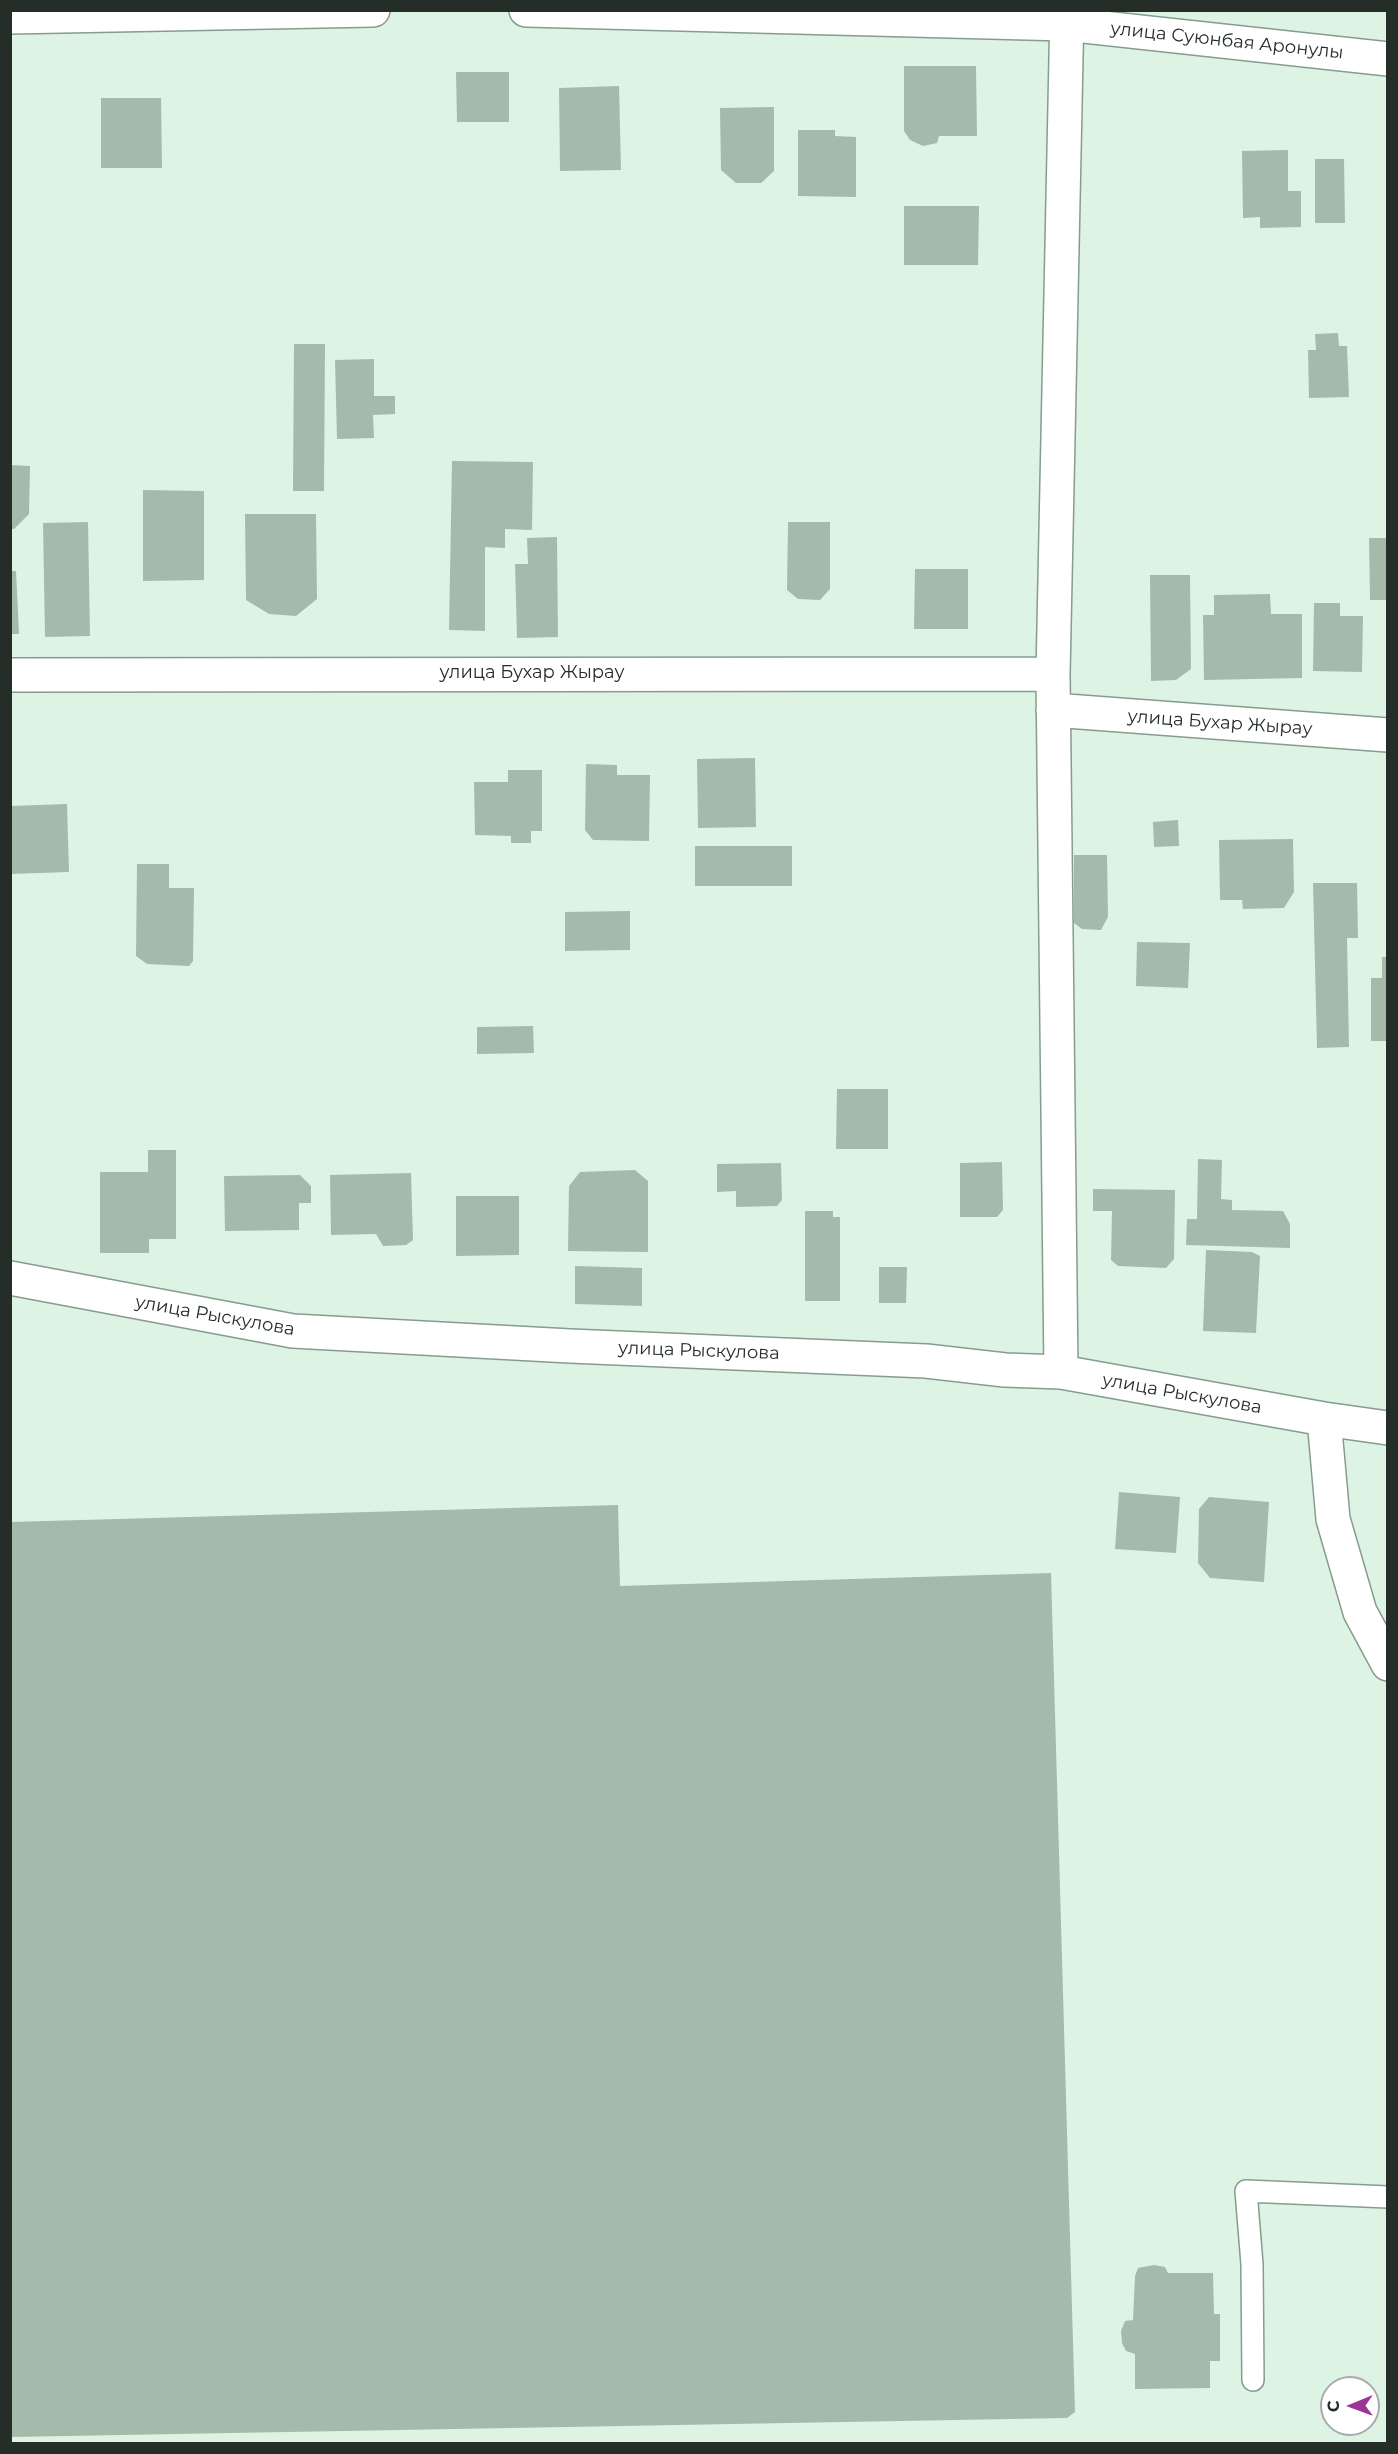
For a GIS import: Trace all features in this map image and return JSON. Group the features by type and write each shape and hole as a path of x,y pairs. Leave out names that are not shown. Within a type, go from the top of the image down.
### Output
{"street":[{"path":"10,17 373,10"},
{"name":"улица Суюнбая Аронулы","path":"526,10 1067,17 1388,59"},
{"path":"1060,1372 1053,674 1067,17"},
{"name":"улица Бухар Жырау","path":"10,675 1053,674"},
{"name":"улица Бухар Жырау","path":"1053,710 1388,735"},
{"name":"улица Рыскулова","path":"10,1278 293,1331 570,1346 927,1361 1005,1370 1060,1372 1324,1419 1388,1428"},
{"path":"1324,1419 1333,1519 1360,1612 1388,1664"}],"lane":[{"path":"1253,2380 1252,2264 1246,2191 1388,2197"}],"building":[{"path":"904,66 976,66 977,136 939,136 937,143 923,146 910,140 904,131"},
{"path":"456,72 509,72 509,122 457,122"},
{"path":"619,86 621,170 560,171 559,88"},
{"path":"101,98 161,98 162,168 101,168"},
{"path":"774,107 774,171 761,183 736,183 721,170 720,108"},
{"path":"798,130 835,130 835,136 856,137 856,197 798,196"},
{"path":"1288,150 1288,191 1301,191 1301,227 1260,228 1260,217 1243,218 1242,151"},
{"path":"1315,159 1344,159 1345,223 1315,223"},
{"path":"904,206 979,206 978,265 904,265"},
{"path":"1338,333 1339,346 1347,346 1349,397 1309,398 1308,350 1316,350 1315,334"},
{"path":"294,344 325,344 324,491 293,491"},
{"path":"374,359 374,396 395,396 395,414 373,415 374,438 337,439 335,360"},
{"path":"452,461 533,462 532,530 505,529 505,548 485,547 485,631 449,630"},
{"path":"10,465 30,466 29,514 14,529 10,529"},
{"path":"143,490 204,491 204,580 143,581"},
{"path":"245,514 316,514 317,599 296,616 269,614 246,600"},
{"path":"88,522 90,636 45,637 43,523"},
{"path":"788,522 830,522 830,589 820,600 798,599 787,590"},
{"path":"557,537 558,637 517,638 515,564 528,564 527,538"},
{"path":"1369,538 1388,538 1388,600 1370,600"},
{"path":"915,569 968,569 968,629 914,629"},
{"path":"10,571 16,571 19,634 10,634"},
{"path":"1150,575 1190,575 1191,669 1176,680 1151,681"},
{"path":"1270,594 1271,614 1302,614 1302,678 1204,680 1203,615 1214,615 1214,595"},
{"path":"1314,603 1340,603 1340,616 1363,616 1362,672 1313,671"},
{"path":"755,758 756,827 698,828 697,759"},
{"path":"586,764 617,765 617,775 650,775 649,841 593,840 585,830"},
{"path":"508,770 542,770 542,831 531,831 531,843 511,843 511,836 475,835 474,782 508,782"},
{"path":"67,804 69,872 10,874 10,806"},
{"path":"1178,820 1179,846 1154,847 1153,822"},
{"path":"1293,839 1294,892 1284,908 1243,909 1242,900 1220,900 1219,840"},
{"path":"695,846 792,846 792,886 695,886"},
{"path":"1074,855 1107,855 1108,917 1101,930 1082,929 1074,923"},
{"path":"137,864 169,864 169,888 194,888 193,961 189,966 147,964 136,956"},
{"path":"1313,883 1357,883 1358,938 1347,938 1349,1047 1317,1048"},
{"path":"630,911 630,950 565,951 565,912"},
{"path":"1137,942 1190,943 1188,988 1136,986"},
{"path":"1382,957 1388,957 1388,1041 1371,1041 1371,978 1382,978"},
{"path":"533,1026 534,1053 477,1054 477,1027"},
{"path":"837,1089 888,1089 888,1149 836,1149"},
{"path":"148,1150 176,1150 176,1239 149,1239 149,1253 100,1253 100,1172 148,1172"},
{"path":"1198,1159 1222,1160 1221,1199 1232,1200 1232,1210 1283,1211 1290,1224 1290,1248 1186,1245 1187,1219 1197,1219"},
{"path":"1002,1162 1003,1210 997,1217 960,1217 960,1163"},
{"path":"781,1163 782,1200 777,1206 736,1207 736,1191 717,1192 717,1164"},
{"path":"635,1170 648,1181 648,1252 568,1251 569,1186 580,1172"},
{"path":"411,1173 413,1240 406,1245 383,1246 376,1234 331,1235 330,1175"},
{"path":"300,1175 311,1186 311,1203 299,1203 299,1230 225,1231 224,1176"},
{"path":"1093,1189 1175,1190 1174,1259 1166,1268 1118,1266 1111,1260 1112,1211 1093,1211"},
{"path":"456,1196 519,1196 519,1255 456,1256"},
{"path":"805,1211 833,1211 833,1217 840,1217 840,1301 805,1301"},
{"path":"1206,1250 1252,1252 1260,1256 1256,1333 1203,1331"},
{"path":"575,1266 642,1268 642,1306 575,1304"},
{"path":"879,1267 907,1267 906,1303 879,1303"},
{"path":"1119,1492 1180,1497 1176,1553 1115,1549"},
{"path":"1209,1497 1269,1502 1264,1582 1210,1578 1198,1563 1199,1509"},
{"path":"618,1505 620,1586 1051,1573 1075,2412 1067,2418 10,2437 10,1522"},
{"path":"1154,2265 1165,2267 1168,2273 1213,2273 1214,2314 1220,2314 1220,2361 1210,2361 1210,2388 1135,2389 1135,2354 1126,2351 1122,2343 1121,2331 1125,2321 1133,2320 1135,2276 1138,2268"}]}
